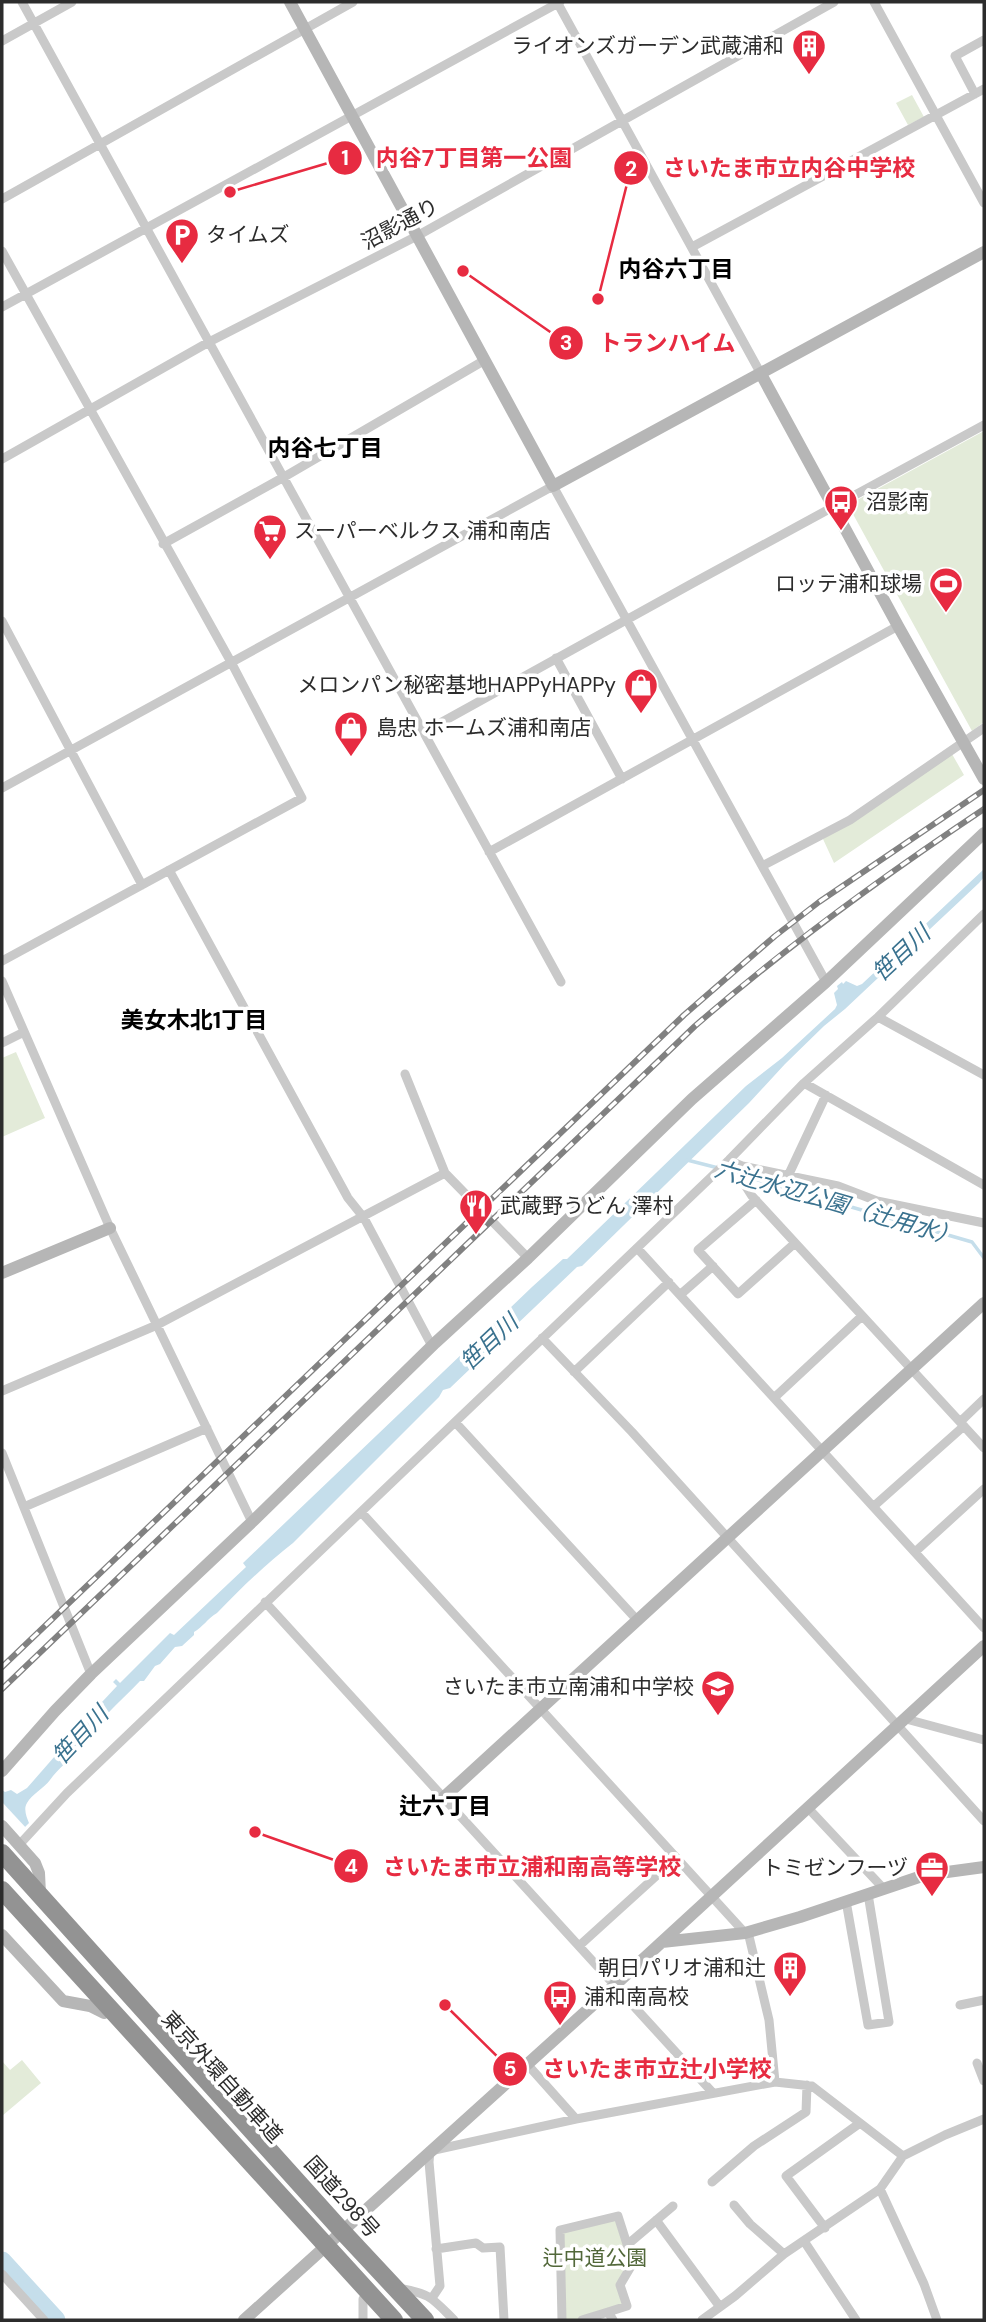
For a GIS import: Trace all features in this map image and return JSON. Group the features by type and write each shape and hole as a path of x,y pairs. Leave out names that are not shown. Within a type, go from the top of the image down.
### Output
{"highway":[{"name":"国道298号","path":"9,1852 40,1894 425,2320"},
{"name":"東京外環自動車道","path":"9,1852 131,2010 412,2320"},
{"name":"東京外環自動車道","path":"2,1890 394,2320"},
{"path":"2,1899 319,2251 385,2320"}],"street":[{"path":"22,2 561,982"},
{"path":"2,41 72,2"},
{"path":"290,2 825,982"},
{"path":"2,199 353,2"},
{"path":"2,307 558,2 833,508 984,779"},
{"name":"沼影通り","path":"2,459 209,342 417,236 834,2"},
{"path":"874,2 984,203"},
{"path":"975,94 955,57 984,40"},
{"path":"692,247 984,89"},
{"path":"2,251 231,662 302,798 2,961"},
{"path":"2,788 984,252"},
{"path":"163,544 485,360"},
{"path":"424,732 984,425"},
{"path":"2,621 142,885"},
{"path":"489,852 898,626"},
{"path":"556,658 622,779"},
{"path":"762,866 850,820 984,728"},
{"path":"2,1771 91,1674 432,1346 692,1100 825,982 984,833"},
{"path":"169,870 348,1198 364,1217 432,1346"},
{"path":"9,1852 265,1602 729,1160 804,1083 878,1017 984,914"},
{"path":"2,981 110,1228 252,1522"},
{"path":"878,1017 984,1075"},
{"path":"2,1043 24,1032"},
{"path":"405,1074 445,1173 528,1258"},
{"path":"804,1083 984,1185"},
{"path":"788,1176 826,1095"},
{"path":"729,1160 741,1166 838,1186 877,1201 984,1223"},
{"path":"729,1160 756,1200 984,1448"},
{"path":"2,1391 157,1325 445,1173"},
{"path":"756,1200 698,1250 738,1294 795,1243"},
{"path":"2,1273 110,1228"},
{"path":"637,1248 984,1628"},
{"path":"681,1294 713,1266"},
{"path":"574,1372 669,1282"},
{"path":"443,1798 984,1303"},
{"path":"775,1397 862,1316"},
{"path":"542,1338 902,1723 984,1821"},
{"path":"874,1506 962,1424 984,1399"},
{"path":"455,1422 638,1621"},
{"path":"24,1507 207,1428"},
{"path":"2,1453 91,1674"},
{"path":"915,1552 984,1489"},
{"path":"361,1512 676,1858 747,1932 769,2020 775,2082"},
{"path":"265,1602 713,2093"},
{"path":"244,2320 615,1985 984,1646"},
{"path":"902,1723 984,1740"},
{"path":"808,1808 883,1888"},
{"path":"2,1826 9,1852"},
{"path":"579,1946 676,1858"},
{"path":"662,1942 747,1932 925,1875 984,1867"},
{"path":"846,1901 868,2025 889,2022 868,1894"},
{"path":"2,1935 63,2001 90,2006 104,2013"},
{"path":"960,2005 984,2000"},
{"path":"976,2063 984,2081"},
{"path":"527,2064 576,2119"},
{"path":"430,2151 576,2119 775,2082 812,2086 903,2157"},
{"path":"712,2182 754,2146 806,2112 807,2085"},
{"path":"702,2320 784,2254 880,2189 903,2157 945,2135 984,2120"},
{"path":"825,2228 786,2176 860,2123"},
{"path":"430,2151 440,2286 432,2298"},
{"path":"880,2189 937,2320"},
{"path":"734,2204 750,2224 784,2254"},
{"path":"627,2245 673,2206"},
{"path":"562,2320 561,2230 618,2216 633,2263 621,2285 627,2306 611,2316 582,2320"},
{"path":"656,2220 720,2307"},
{"path":"804,2241 856,2320"},
{"path":"436,2249 476,2243 484,2248 500,2247 504,2320"},
{"path":"2,2274 44,2320"},
{"path":"393,2287 423,2292 454,2320"},
{"path":"363,2299 363,2320"}],"green space":[{"path":"912,95 924,117 908,125 896,103"},
{"name":"ロッテ浦和球場","path":"984,431 984,722 972,731 848,505"},
{"path":"952,754 964,775 834,863 823,839"},
{"path":"16,1052 45,1118 2,1137 2,1058"},
{"path":"22,2060 41,2083 2,2116 2,2061 10,2070"},
{"name":"辻中道公園","path":"619,2218 633,2263 621,2285 627,2306 575,2320 562,2320 560,2230"}],"water":[{"name":"笹目川","path":"984,869 984,877 979,883 824,1026 582,1266 577,1267 450,1388 443,1390 293,1543 244,1585 182,1646 175,1647 155,1666 144,1681 140,1681 108,1713 72,1756 29,1800 25,1808 29,1823 2,1850 2,1790 11,1790 17,1794 27,1788 104,1704 102,1702 117,1686 113,1682 116,1679 120,1683 170,1633 174,1635 246,1567 243,1563 532,1287 563,1259 567,1259 746,1086 782,1058 835,1009 837,1005 834,993 838,989 837,986 846,981 857,986 862,984"}],"pier":[{"path":"2,1802 28,1830 2,1854"}],"waterway":[{"name":"六辻水辺公園（辻用水）","path":"687,1160 734,1172"},
{"name":"六辻水辺公園（辻用水）","path":"741,1175 972,1242 984,1258"},
{"path":"2,2261 56,2320"}],"railway":[{"path":"2,1667 684,1015 775,936 819,902 984,790"},
{"path":"2,1689 695,1026 765,967 836,913 984,809"}],"place":[{"name":"ライオンズガーデン武蔵浦和","path":"809,76"},
{"name":"内谷7丁目第一公園","path":"230,192"},
{"name":"タイムズ","path":"182,265"},
{"name":"トランハイム","path":"463,271"},
{"name":"さいたま市立内谷中学校","path":"598,299"},
{"name":"沼影南","path":"841,532"},
{"name":"スーパーベルクス 浦和南店","path":"270,561"},
{"name":"ロッテ浦和球場","path":"946,614"},
{"name":"メロンパン秘密基地HAPPyHAPPy","path":"641,715"},
{"name":"島忠 ホームズ浦和南店","path":"351,758"},
{"name":"武蔵野うどん 澤村","path":"476,1236"},
{"name":"さいたま市立南浦和中学校","path":"718,1717"},
{"name":"さいたま市立浦和南高等学校","path":"255,1832"},
{"name":"トミゼンフーヅ","path":"932,1898"},
{"name":"朝日パリオ浦和辻","path":"790,1998"},
{"name":"さいたま市立辻小学校","path":"445,2005"},
{"name":"浦和南高校","path":"560,2027"}],"district":[{"name":"内谷六丁目","path":"676,269"},
{"name":"内谷七丁目","path":"325,448"},
{"name":"美女木北1丁目","path":"194,1020"},
{"name":"辻六丁目","path":"445,1806"}]}
